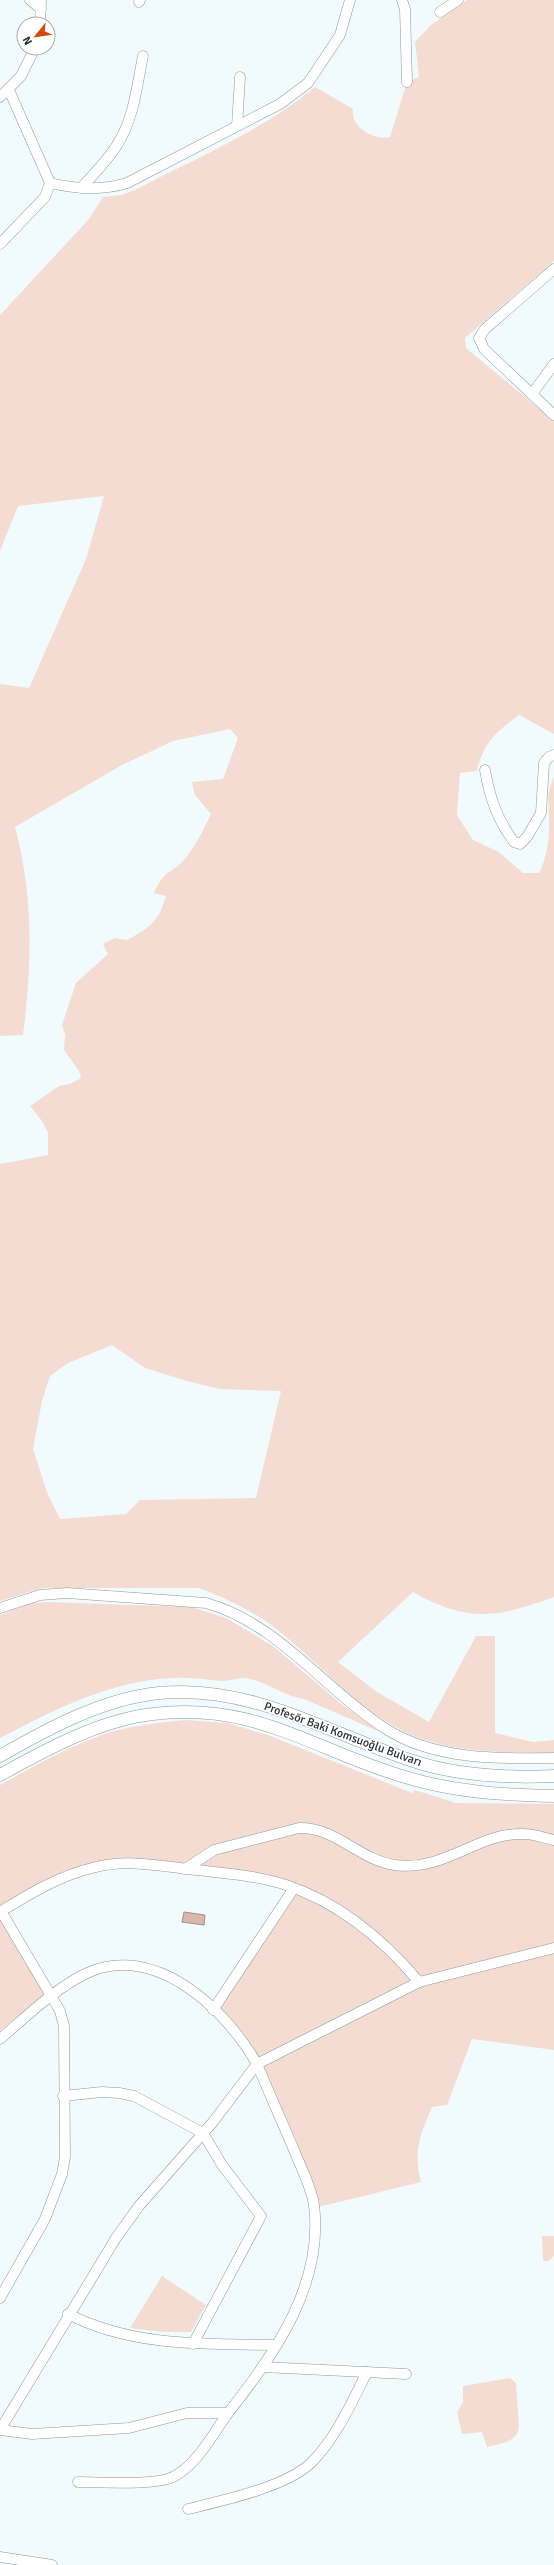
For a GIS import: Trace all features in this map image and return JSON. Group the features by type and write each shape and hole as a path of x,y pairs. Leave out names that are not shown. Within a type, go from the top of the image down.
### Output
{"main road":[{"name":"Profesör Baki Komsuoğlu Bulvarı","path":"2,1753 95,1709 158,1693 184,1692 220,1695 272,1706 394,1755 430,1766 500,1776 554,1776"},
{"name":"Profesör Baki Komsuoğlu Bulvarı","path":"0,1775 74,1738 121,1720 154,1713 215,1712 283,1729 383,1770 443,1787 497,1794 554,1796"}],"street":[{"path":"30,0 41,4 40,16"},
{"path":"50,183 81,188 106,188 127,183 280,104 308,84 340,35 350,0"},
{"path":"402,0 405,9 407,82"},
{"path":"440,12 458,0"},
{"path":"0,97 25,70 31,56"},
{"path":"81,188 106,160 122,137 130,117 143,56"},
{"path":"238,126 240,77"},
{"path":"0,244 45,197 50,183 8,90"},
{"path":"554,269 485,329 479,338 484,349 554,415"},
{"path":"532,394 554,364"},
{"path":"485,770 489,794 500,819 514,842 520,844 539,817 544,763 549,757 554,755"},
{"path":"0,1608 40,1595 67,1593 206,1603 231,1613 271,1638 305,1662 351,1704 387,1729 411,1741 435,1750 492,1758 554,1758"},
{"path":"185,1869 214,1850 299,1828 312,1828 325,1831 374,1859 396,1865 437,1863 488,1840 505,1836 524,1834 554,1840"},
{"path":"0,2298 45,2219 62,2174 65,2149 63,2096 64,2026 60,2011 52,1995 1,1911 57,1880 93,1868 137,1863 247,1877 294,1888 323,1900 345,1913 383,1943 419,1982"},
{"path":"213,2010 294,1888"},
{"path":"228,2413 187,2413 129,2428 32,2434 0,2430 68,2314 139,2206 203,2133 257,2064 419,1982 554,1948"},
{"path":"0,2039 52,1995 85,1974 105,1967 141,1967 160,1972 181,1981 233,2029 257,2064 306,2180 314,2204 312,2258 306,2288 263,2367 196,2457 174,2476 161,2480 78,2482"},
{"path":"63,2096 102,2092 119,2092 134,2096 203,2133 222,2165 261,2216 193,2344"},
{"path":"68,2314 89,2325 136,2338 193,2344 276,2345"},
{"path":"263,2367 406,2374"},
{"path":"188,2509 259,2490 310,2464 332,2438 367,2372"},
{"path":"0,2557 52,2565"}],"shaded area":[{"path":"467,0 554,0 554,261 465,338 466,348 554,421 554,734 519,715 504,727 487,745 477,771 460,773 457,815 473,840 499,852 523,873 539,873 544,862 548,846 549,796 551,783 554,777 554,1597 515,1609 498,1613 482,1614 466,1613 450,1609 413,1592 338,1662 377,1692 429,1722 476,1636 495,1636 495,1733 533,1742 554,1740 554,1753 497,1752 459,1748 423,1739 405,1732 385,1721 367,1708 299,1648 264,1620 232,1602 199,1588 42,1588 0,1601 0,1164 48,1155 48,1132 42,1121 30,1106 59,1086 70,1084 81,1078 79,1071 64,1050 65,1035 62,1025 76,983 108,954 103,944 115,938 127,940 152,923 160,912 166,896 154,893 161,880 178,866 187,856 211,814 195,795 192,782 223,779 238,738 230,729 173,741 122,765 15,827 26,879 30,931 28,982 23,1035 0,1036 0,684 29,688 86,559 104,496 18,506 0,551 0,315 89,219 103,197 121,195 135,190 228,143 295,103 315,87 353,109 355,122 370,135 384,138 390,137 407,82 419,77 415,42 431,25","holes":["112,1345 145,1368 219,1389 281,1391 256,1498 140,1500 126,1514 60,1519 47,1492 33,1449 42,1401 50,1376 68,1363"]},
{"path":"48,1602 191,1607 226,1618 273,1646 340,1703 380,1732 304,1699 289,1695 252,1679 241,1678 222,1681 180,1678 151,1680 105,1690 62,1707 0,1738 0,1615 32,1603"},
{"path":"187,1720 227,1723 268,1735 412,1793 415,1790 456,1803 554,1804 554,2050 472,2039 447,2105 432,2107 424,2126 418,2152 421,2182 314,2208 257,2064 213,2010 294,1889 185,1869 93,1868 1,1911 50,1990 0,2031 0,1785 56,1755 99,1736 132,1727"},
{"path":"184,1912 205,1915 204,1925 182,1922"},
{"path":"542,2236 554,2236 554,2256 548,2261 543,2261"},
{"path":"162,2276 206,2305 191,2332 162,2332 130,2328"},
{"path":"510,2378 516,2383 519,2426 518,2432 515,2436 503,2443 487,2447 482,2432 462,2434 457,2412 463,2402 463,2386"}]}
